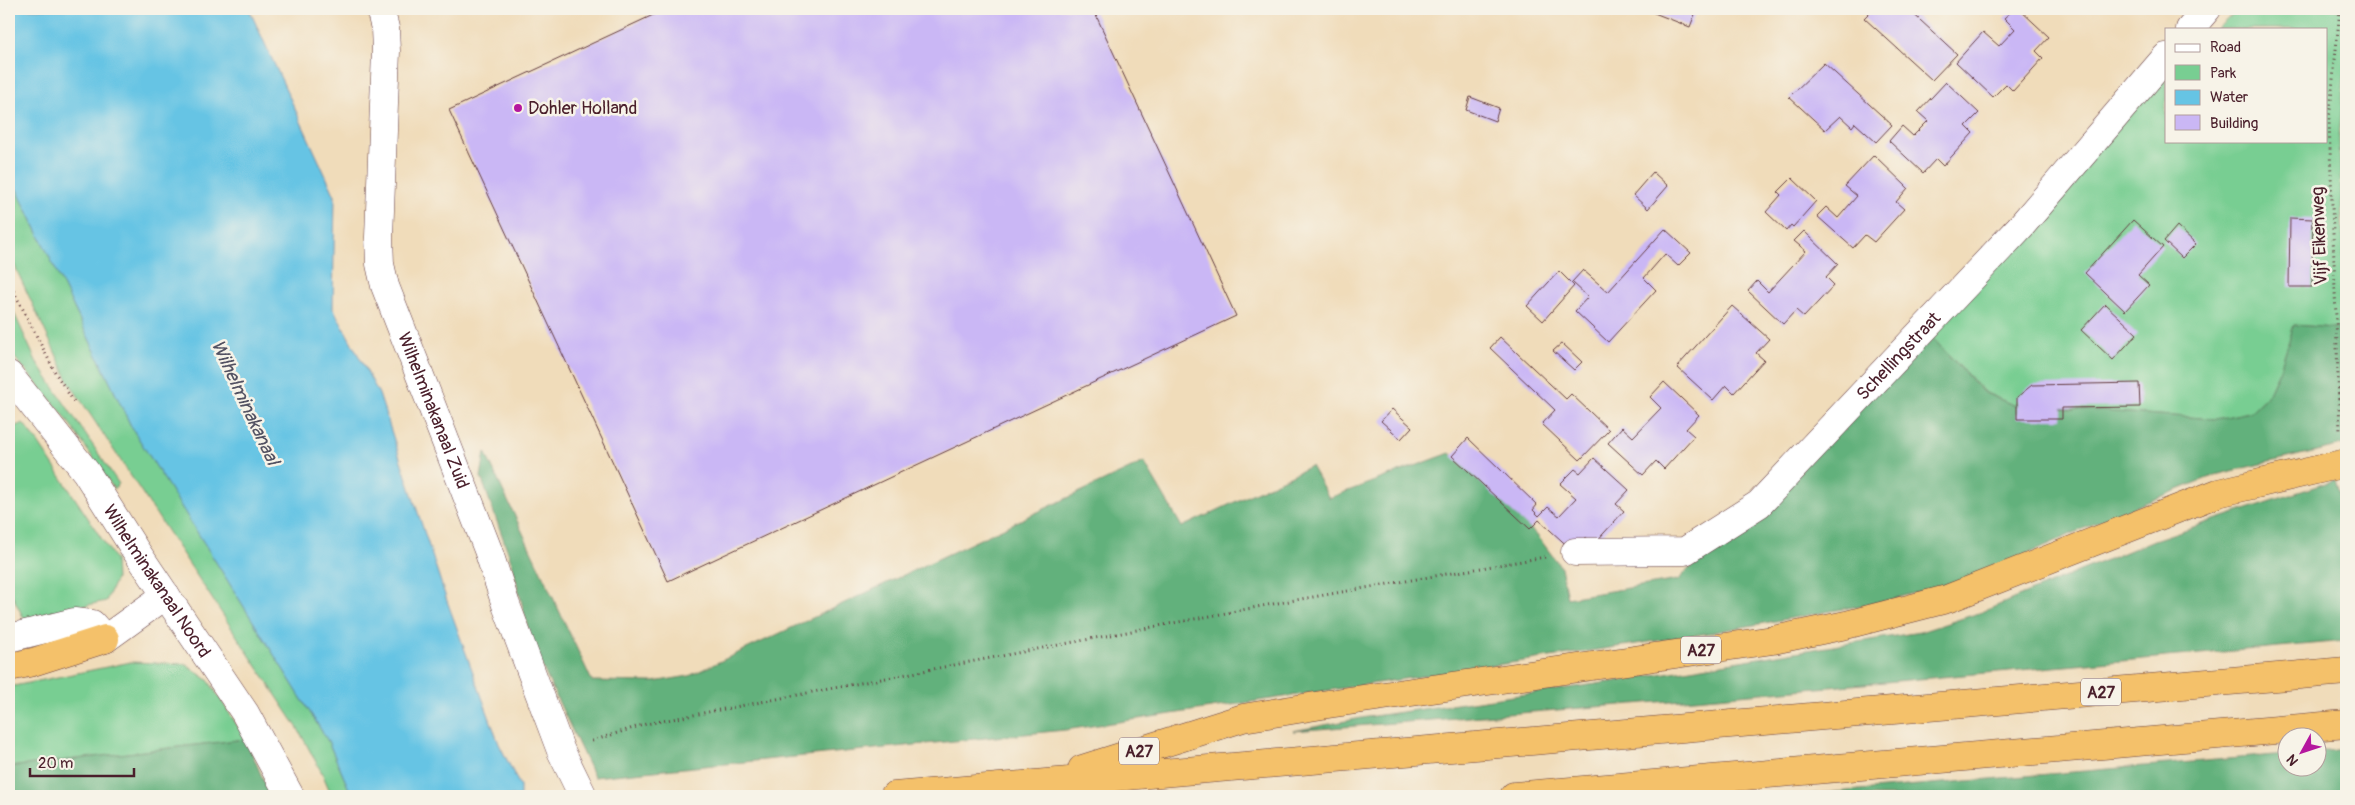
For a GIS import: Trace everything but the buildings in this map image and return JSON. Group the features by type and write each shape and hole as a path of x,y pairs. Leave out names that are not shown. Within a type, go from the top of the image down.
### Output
{"highway":[{"name":"A27","path":"1035,784 1243,718 1773,640 1846,625 1946,599 2218,492 2344,463"},
{"path":"9,668 105,639"},
{"name":"A27","path":"894,796 2346,671"},
{"path":"1514,796 2346,724"}],"street":[{"name":"Wilhelminakanaal Zuid","path":"380,9 385,28 386,51 379,237 380,264 386,286 488,550 506,605 561,751 583,796"},
{"path":"2191,28 2208,9"},
{"name":"Schellingstraat","path":"1575,552 1684,551 1759,504 2020,226 2165,58"},
{"name":"Wilhelminakanaal Noord","path":"9,375 86,472 245,713 290,796"},
{"path":"9,638 74,622 92,624 105,639 166,595"}],"path":[{"name":"Vijf Eikenweg","path":"2340,9 2329,120 2344,463"},
{"path":"561,751 646,724 1278,603 1575,552"}],"green space":[{"path":"2247,9 2346,9 2346,54 2339,138 2346,329 2294,325 2280,369 2268,395 2250,412 2216,419 2013,405 1984,392 1924,329 2165,76 2165,142 2328,142 2328,28 2218,28 2233,14"},
{"path":"9,173 132,428 328,741 352,796 332,796 297,727 70,384 9,254"},
{"path":"9,302 36,361 119,484 114,489 63,414 9,351"},
{"path":"2294,325 2346,329 2346,444 2215,475 2105,519 1978,576 1881,602 1709,633 1065,730 594,777 532,645 512,563 481,477 485,452 592,681 653,682 689,676 1144,462 1182,527 1311,466 1329,498 1450,453 1536,534 1561,567 1567,598 1678,580 1924,329 1983,392 2013,405 2216,419 2250,412 2268,395 2280,369"},
{"path":"23,423 36,439 115,559 116,579 106,601 24,619 9,589 9,429"},
{"path":"2335,480 2346,520 2346,641 1683,700 1293,731 1367,717 1610,682 1920,632 1982,612 2154,540"},
{"path":"131,662 185,664 208,680 246,739 9,767 9,687"},
{"path":"246,739 270,796 9,796 9,767"},
{"path":"2346,749 2346,796 1788,796 2278,755 2278,778 2328,778 2328,751"}],"water":[{"name":"Wilhelminakanaal","path":"9,9 249,9 335,196 333,308 379,394 447,601 499,744 520,786 520,796 352,796 328,741 132,428 9,173"}],"place":[{"name":"Dohler Holland","path":"518,108"}]}
